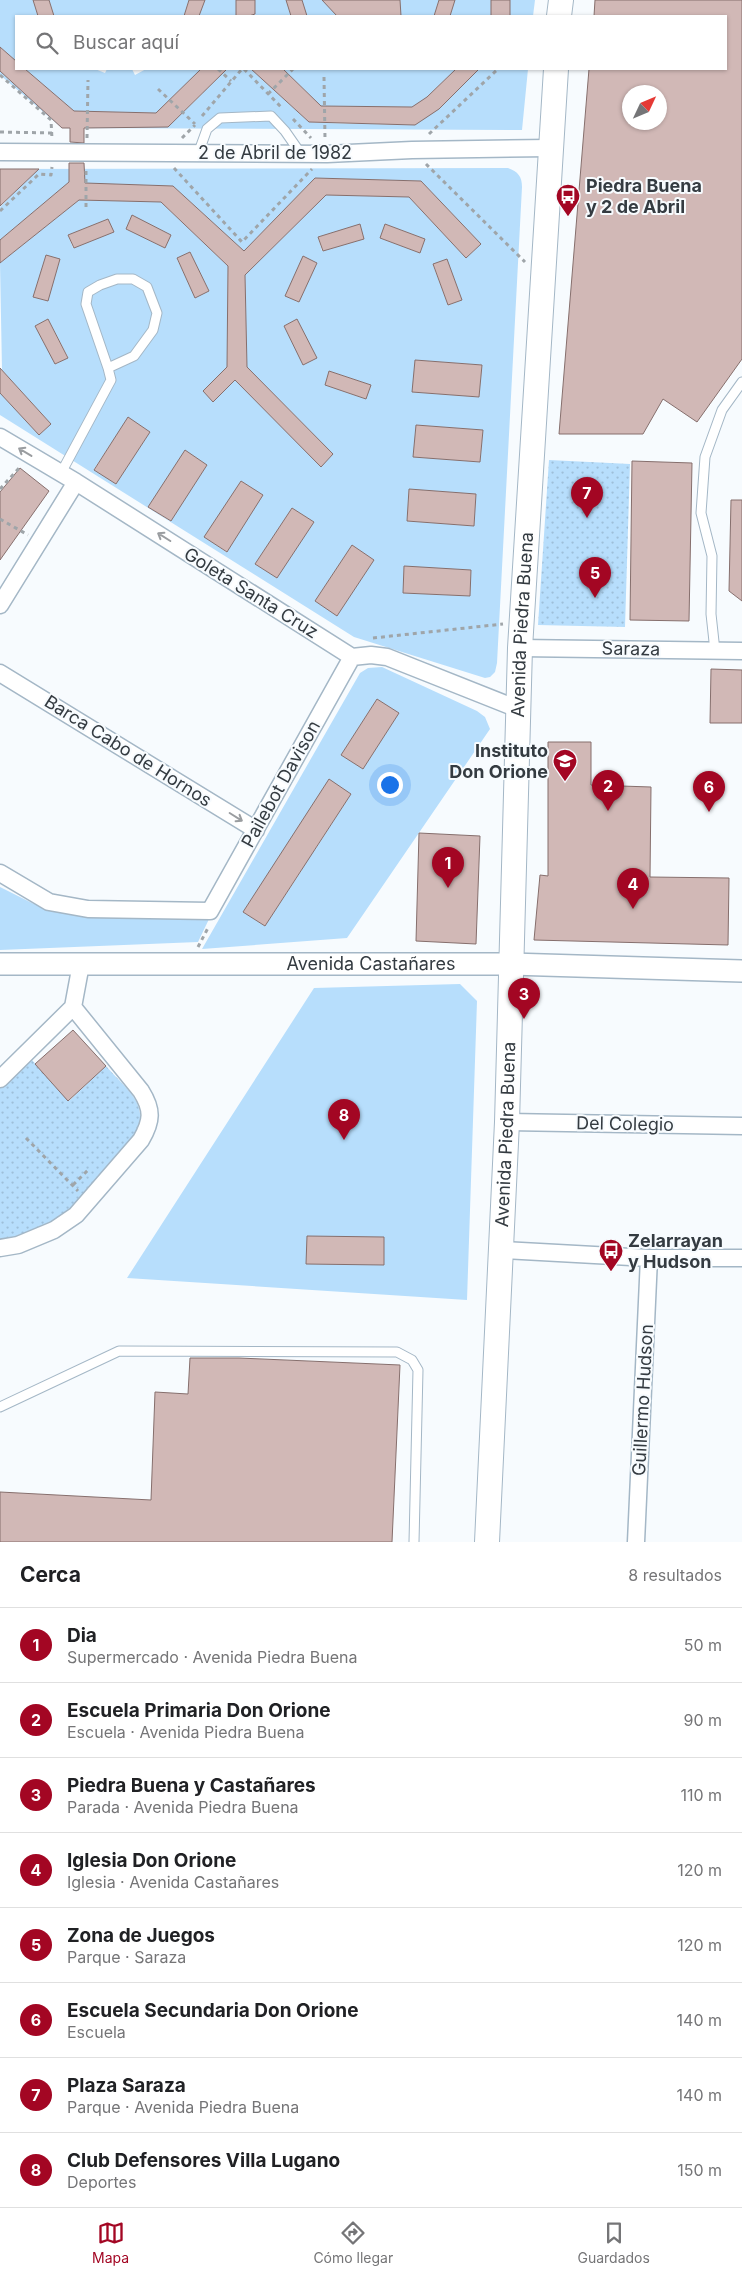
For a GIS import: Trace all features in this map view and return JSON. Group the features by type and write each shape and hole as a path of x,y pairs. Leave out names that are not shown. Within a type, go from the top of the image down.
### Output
{"main road":[{"path":"560,15 561,0"},
{"name":"Avenida Piedra Buena","path":"487,1542 507,1122 520,648 556,70"}],"street":[{"name":"2 de Abril de 1982","path":"0,152 301,154 326,149 551,148"},
{"name":"Goleta Santa Cruz","path":"0,437 76,482 352,657"},
{"path":"0,605 76,482"},
{"name":"Saraza","path":"520,648 742,651"},
{"path":"352,657 371,654 386,657 518,709"},
{"name":"Pailebot Davison","path":"210,911 352,657"},
{"name":"Barca Cabo de Hornos","path":"0,673 256,830"},
{"path":"0,873 49,902 88,909 210,911"},
{"name":"Avenida Castañares","path":"0,964 511,964 742,971"},
{"path":"0,1079 73,1007 81,964"},
{"path":"0,1248 18,1245 54,1230 76,1216 141,1140 149,1126 150,1113 147,1101 141,1091 73,1007"},
{"name":"Del Colegio","path":"507,1122 742,1126"},
{"path":"502,1250 649,1258 742,1258"},
{"name":"Guillermo Hudson","path":"636,1542 649,1258"}],"lane":[{"path":"198,154 207,129 220,118 271,116 285,131 301,154"},
{"path":"61,473 111,380 86,304 88,292 100,285 133,278 147,287 157,313 153,330 134,356 108,368"},
{"path":"715,651 712,614 712,556 701,513 705,457 722,410 742,382"},
{"path":"0,1407 119,1351 397,1352 412,1360 418,1370 414,1542"}],"path":[{"path":"219,70 231,81"},
{"path":"241,70 195,124 164,153 242,242 326,149 324,77"},
{"path":"268,94 292,70"},
{"path":"497,70 412,150 542,278"},
{"path":"158,89 195,124"},
{"path":"0,132 52,133"},
{"path":"0,489 30,455"},
{"path":"0,519 40,542"},
{"path":"368,638 522,622"},
{"path":"188,965 209,925 210,911"},
{"path":"26,1138 88,1201"},
{"path":"73,1185 88,1170"}],"shaded area":[{"path":"0,0 33,0 38,15 15,15 15,60 0,47"},
{"path":"49,0 189,0 184,15 54,15"},
{"path":"205,0 236,0 236,15 199,15"},
{"path":"255,0 286,0 291,15 255,15"},
{"path":"302,0 439,0 434,15 307,15"},
{"path":"455,0 491,0 491,15 450,15"},
{"path":"510,0 535,0 533,15 510,15"},
{"path":"26,70 98,70 105,73 106,70 132,70 135,75 144,70 200,70 194,76 207,89 226,70 252,70 300,114 314,99 284,70 455,70 427,97 439,109 478,70 528,70 522,130 62,128 0,75 0,71 62,127 168,127 203,93 190,80 156,113 74,111","holes":["314,100 321,106 326,106 326,123 309,122 300,114","327,106 412,107 414,125 327,123"]},
{"path":"508,168 517,173 522,187 497,663 495,672 490,677 485,678 354,637 0,415 0,393 39,435 51,424 2,370 0,263 79,200 161,202 228,266 227,367 204,391 235,380 321,466 333,454 247,367 245,275 326,195 409,197 466,258 481,244 421,181 315,178 244,251 173,186 68,183 0,240 0,207 38,169 0,169","holes":["132,216 171,235 165,248 126,229","108,219 113,232 73,248 68,235","385,224 425,239 420,253 380,238","360,225 364,239 322,251 318,237","190,252 209,291 195,297 177,259","46,255 60,260 47,301 34,297","303,257 317,263 298,302 286,296","447,259 462,300 448,305 433,265","48,319 68,357 56,364 35,326","297,319 303,364 284,326","415,360 482,365 479,397 413,392","329,371 371,385 366,399 325,385","128,418 150,432 116,484 94,469","416,425 483,430 480,462 414,457","185,451 207,465 170,521 148,507","241,481 263,495 226,552 205,537","409,489 476,494 474,526 407,521","292,508 314,522 277,578 255,564","352,545 374,560 337,616 315,601","404,567 471,570 470,596 403,593"]},
{"path":"549,460 630,464 625,627 538,625"},
{"path":"382,667 477,711 485,717 490,729 347,938 202,949 360,673 368,668","holes":["377,699 399,713 363,769 341,755","329,780 351,794 315,850 293,836","280,856 302,870 265,926 243,912"]},
{"path":"0,887 34,904 85,914 210,917 198,942 0,950"},
{"path":"460,984 477,1001 467,1300 127,1278 314,988"},
{"path":"31,1059 69,1101 106,1066 135,1099 139,1107 139,1127 135,1139 73,1212 48,1226 0,1242 0,1088"}],"building":[{"path":"33,0 49,0 54,15 38,15"},
{"path":"189,0 205,0 199,15 184,15"},
{"path":"236,0 255,0 255,14 236,15"},
{"path":"286,0 302,0 307,15 291,15"},
{"path":"322,0 400,0 401,15 336,15"},
{"path":"439,0 455,0 450,15 434,15"},
{"path":"491,0 510,0 510,15 491,15"},
{"path":"595,0 742,0 742,359 697,422 663,399 643,434 559,434 589,70 727,70 727,15 594,15"},
{"path":"0,47 15,60 15,70 26,70 74,111 156,113 200,70 226,70 168,127 84,128 84,143 70,142 70,128 62,128 0,71"},
{"path":"252,70 284,70 321,106 412,107 427,97 455,70 478,70 439,109 415,125 309,122"},
{"path":"69,163 84,163 85,183 173,186 244,251 315,178 421,181 481,244 466,258 409,197 326,195 245,275 247,367 333,454 321,467 235,380 213,402 203,391 227,367 228,266 161,202 79,200 0,263 0,240 69,182"},
{"path":"0,169 39,169 0,206"},
{"path":"132,215 171,235 165,248 126,229"},
{"path":"108,219 114,232 74,248 68,235"},
{"path":"360,224 364,239 323,251 318,237"},
{"path":"385,224 425,239 420,253 380,238"},
{"path":"190,252 209,291 195,298 177,258"},
{"path":"46,255 60,259 48,301 33,297"},
{"path":"303,256 317,263 299,302 285,296"},
{"path":"447,259 462,300 448,305 433,264"},
{"path":"48,319 68,358 55,364 35,326"},
{"path":"297,319 317,358 303,365 284,326"},
{"path":"415,360 482,365 479,397 412,392"},
{"path":"0,368 51,424 39,435 0,393"},
{"path":"329,371 371,385 366,399 325,385"},
{"path":"128,417 150,432 116,484 94,470"},
{"path":"416,425 483,430 480,462 413,457"},
{"path":"185,450 207,465 171,521 148,507"},
{"path":"632,461 692,463 689,621 630,620"},
{"path":"20,468 49,491 0,560 0,492"},
{"path":"241,481 263,495 227,552 204,537"},
{"path":"409,489 476,494 474,526 407,521"},
{"path":"731,500 742,500 742,601 729,591"},
{"path":"292,508 314,522 277,578 255,564"},
{"path":"352,545 374,560 337,616 315,601"},
{"path":"404,566 471,570 470,596 403,593"},
{"path":"711,669 742,670 742,723 710,723"},
{"path":"377,699 399,713 363,769 341,755"},
{"path":"548,742 591,742 591,785 651,787 650,877 729,878 728,945 534,940 540,875 548,876"},
{"path":"329,779 351,794 265,926 243,912"},
{"path":"419,833 480,836 476,944 416,941"},
{"path":"73,1030 106,1066 68,1101 35,1064"},
{"path":"307,1236 384,1237 384,1265 306,1264"},
{"path":"190,1358 239,1358 400,1365 392,1542 0,1542 0,1492 151,1500 155,1392 188,1394"}],"place":[{"name":"Piedra Buena y 2 de Abril","path":"568,217"},
{"name":"Plaza Saraza","path":"587,518"},
{"name":"Zona de Juegos","path":"595,598"},
{"name":"Instituto Don Orione","path":"565,782"},
{"name":"Escuela Primaria Don Orione","path":"608,811"},
{"name":"Escuela Secundaria Don Orione","path":"709,812"},
{"name":"Dia","path":"448,888"},
{"name":"Iglesia Don Orione","path":"633,909"},
{"name":"Piedra Buena y Castañares","path":"524,1019"},
{"name":"Club Defensores Villa Lugano","path":"344,1140"},
{"name":"Zelarrayan y Hudson","path":"611,1272"}]}
